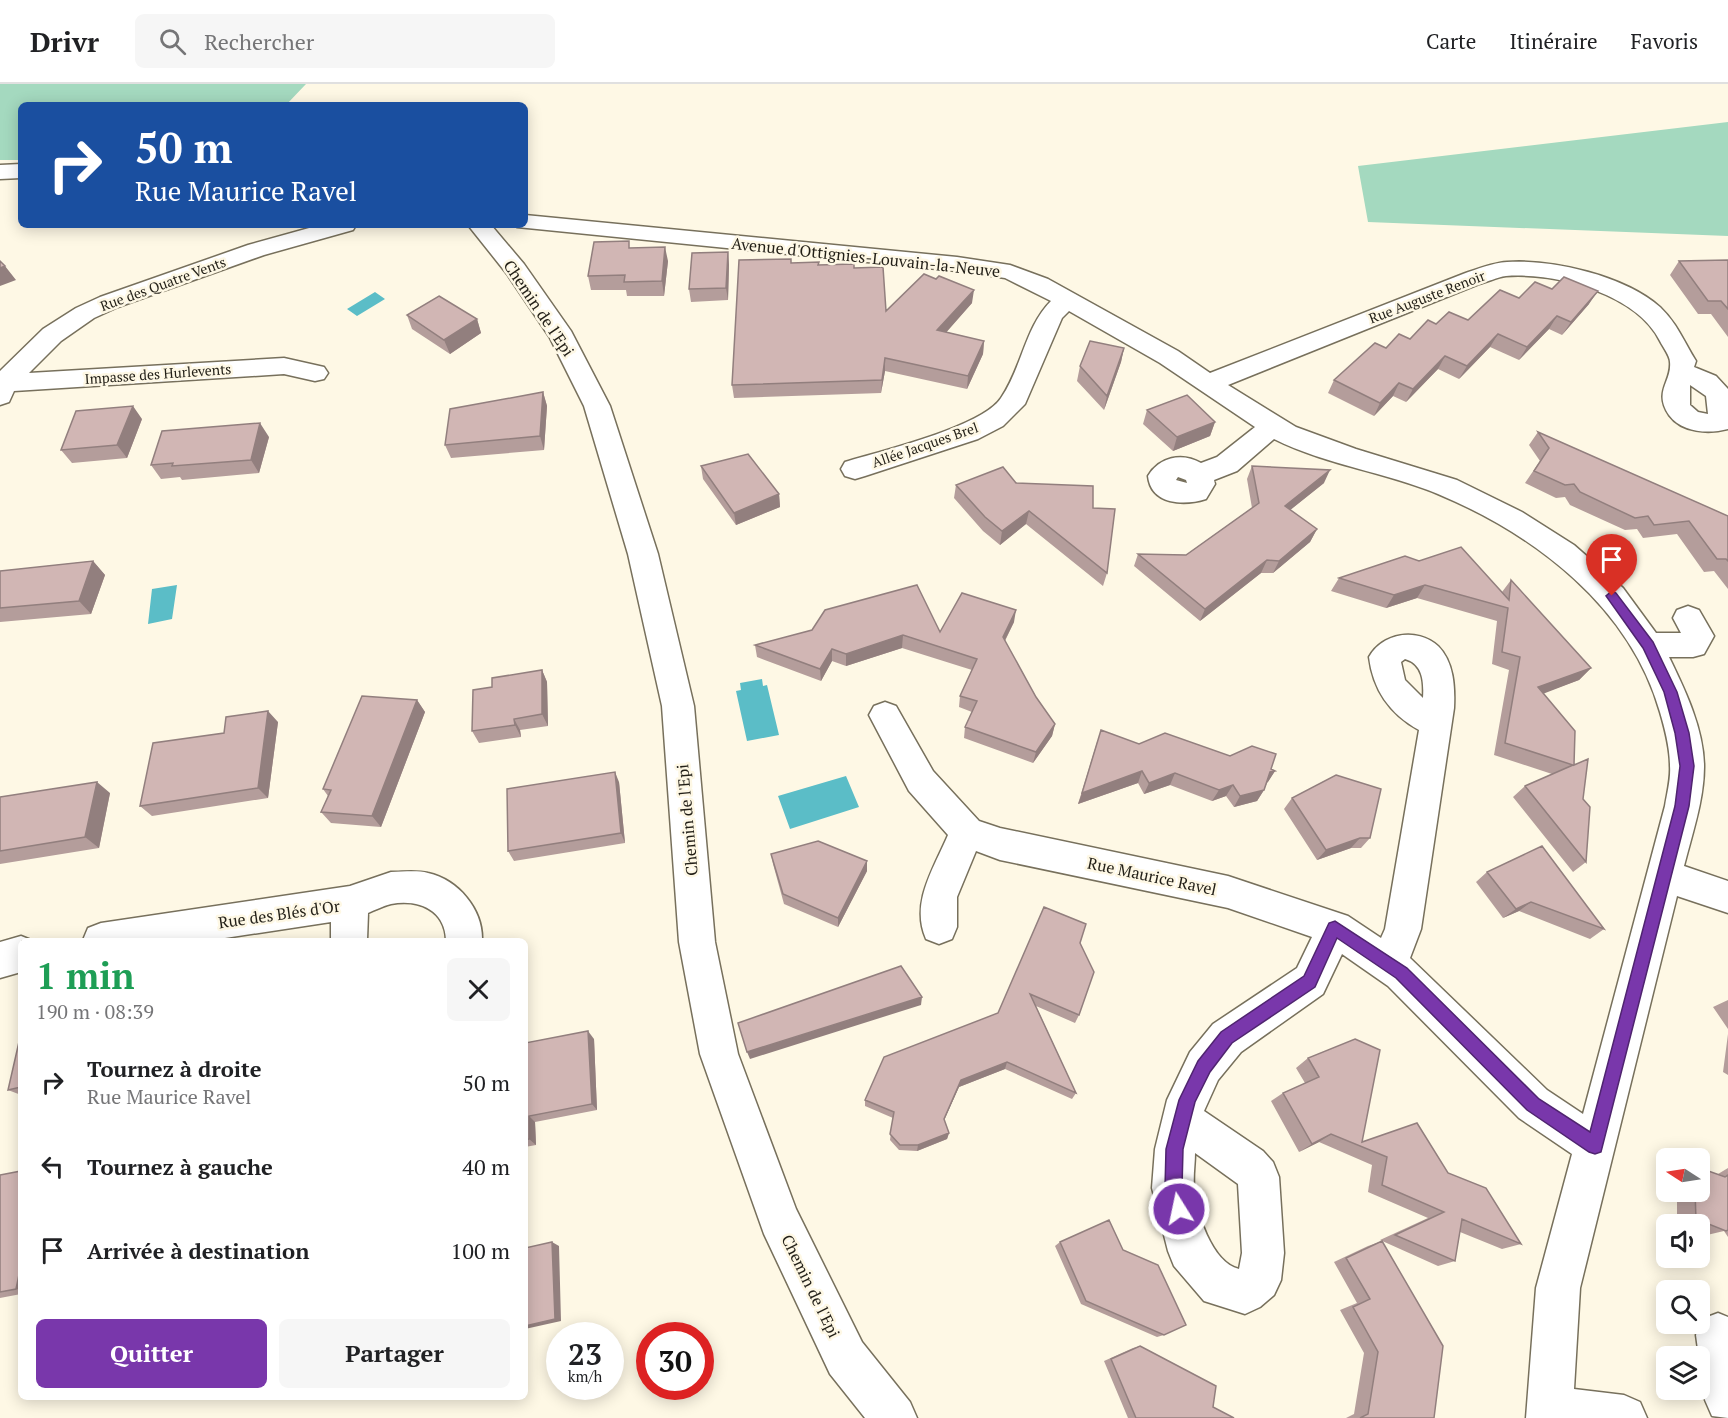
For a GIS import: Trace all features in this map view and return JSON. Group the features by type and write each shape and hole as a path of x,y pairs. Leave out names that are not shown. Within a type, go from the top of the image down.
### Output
{"street":[{"path":"0,172 18,171"},
{"name":"Avenue d'Ottignies-Louvain-la-Neuve","path":"528,222 957,264 1010,273 1068,298 1169,357 1286,434 1346,456 1447,487 1512,519 1564,553 1612,596 1648,645 1670,692 1682,733 1687,766 1682,806 1558,1288 1549,1413"},
{"name":"Rue des Quatre Vents","path":"1,388 52,335 85,313 109,302 256,250 334,228"},
{"name":"Chemin de l'Epi","path":"481,228 516,269 562,337 597,406 643,554 678,706 697,942 719,1054 779,1219 799,1262 846,1358 894,1418"},
{"name":"Rue Auguste Renoir","path":"1207,384 1471,279 1503,269 1528,267 1588,280 1616,291 1640,305 1663,324 1683,361 1681,372"},
{"name":"Allée Jacques Brel","path":"855,469 969,432 994,420 1012,404 1051,315 1068,298"},
{"name":"Impasse des Hurlevents","path":"1,388 284,366 315,373"},
{"path":"1198,475 1227,464 1273,426"},
{"path":"1648,645 1693,645 1699,636 1688,618"},
{"name":"Rue Maurice Ravel","path":"885,715 921,781 967,832 1000,844 1228,892 1335,928 1401,973 1533,1104 1595,1146"},
{"path":"1389,965 1403,929 1435,723"},
{"path":"939,927 939,897 967,832"},
{"path":"1664,876 1728,897"},
{"name":"Rue des Blés d'Or","path":"114,938 350,903 391,888 428,889 452,905 465,924 464,938"},
{"name":"Rue des Blés d'Or","path":"349,938 350,903"},
{"path":"1182,1120 1187,1100 1204,1066 1227,1038 1310,981 1335,928"},
{"path":"0,960 18,955"},
{"path":"1718,1335 1728,1400"},
{"path":"1549,1413 1624,1418"}],"green space":[{"path":"0,84 306,84 289,102 18,102 18,160 0,160"},
{"path":"1728,122 1728,236 1368,222 1358,166"}],"water":[{"path":"375,292 385,299 357,316 347,309"},
{"path":"177,585 172,619 148,624 152,589"},
{"path":"762,679 763,686 767,685 779,735 747,741 736,691 741,690 740,683"},
{"path":"846,776 859,807 790,829 778,796"}],"building":[{"path":"629,241 629,248 665,247 662,281 624,282 625,275 588,276 594,242"},
{"path":"728,252 726,288 689,289 692,253"},
{"path":"791,259 791,263 854,264 854,268 883,267 886,311 924,274 936,279 939,276 974,290 937,330 984,341 968,376 885,358 882,380 732,385 739,260"},
{"path":"1728,260 1728,309 1721,301 1708,301 1679,261"},
{"path":"1564,277 1598,291 1571,322 1557,316 1527,347 1498,334 1467,366 1445,356 1413,389 1399,383 1380,403 1334,380 1375,343 1386,348 1399,334 1410,339 1428,320 1436,324 1449,312 1468,320 1500,290 1519,298 1535,282 1552,289"},
{"path":"439,296 477,319 444,340 407,315"},
{"path":"1090,341 1124,348 1107,396 1080,366"},
{"path":"543,392 540,436 445,445 450,409"},
{"path":"1187,395 1215,422 1177,437 1147,410"},
{"path":"133,406 117,445 61,450 76,411"},
{"path":"260,423 251,460 172,466 173,463 151,465 162,431"},
{"path":"1538,432 1728,516 1728,561 1717,559 1689,521 1654,525 1648,516 1635,518 1580,492 1574,484 1565,485 1534,471 1549,448"},
{"path":"748,454 779,494 734,513 701,466"},
{"path":"1252,466 1330,470 1285,506 1317,529 1279,561 1267,560 1205,609 1138,554 1186,555 1259,503"},
{"path":"1003,467 1016,483 1093,486 1093,508 1115,509 1107,573 1029,511 1002,531 985,517 956,485"},
{"path":"1461,547 1509,600 1511,580 1591,668 1538,687 1575,731 1574,765 1588,759 1583,799 1590,807 1586,862 1525,786 1573,765 1505,743 1520,657 1502,652 1508,608 1425,585 1394,595 1339,578 1405,556 1419,561"},
{"path":"93,561 79,601 0,608 0,571"},
{"path":"917,585 940,632 962,593 1016,610 1003,637 1036,697 1055,724 1036,752 965,727 977,701 960,696 977,659 903,635 846,654 832,649 820,669 755,645 812,630 825,610"},
{"path":"542,670 542,714 514,719 515,725 472,731 473,690 492,687 492,678"},
{"path":"362,696 417,700 372,816 321,812 331,790 323,789"},
{"path":"268,711 258,788 140,806 153,743 224,733 226,717"},
{"path":"1101,730 1139,744 1165,733 1230,756 1252,746 1276,754 1271,769 1275,771 1270,772 1264,790 1240,796 1233,785 1219,790 1175,773 1149,783 1142,771 1082,793"},
{"path":"615,772 621,833 508,851 507,789"},
{"path":"1336,775 1381,789 1370,838 1360,838 1326,850 1292,798"},
{"path":"97,782 85,837 0,851 0,797"},
{"path":"818,841 867,861 838,918 783,894 771,854"},
{"path":"1542,846 1604,929 1531,902 1516,909 1487,872"},
{"path":"1044,907 1086,924 1080,943 1094,972 1079,1015 1030,994 1076,1093 1007,1062 961,1080 944,1119 949,1133 918,1145 900,1145 890,1134 894,1112 865,1100 884,1057 998,1013"},
{"path":"901,966 922,997 747,1052 738,1023"},
{"path":"588,1031 592,1104 529,1116 528,1139 528,1042"},
{"path":"1355,1039 1380,1050 1362,1142 1417,1123 1448,1173 1486,1188 1521,1244 1462,1219 1455,1261 1395,1235 1444,1212 1382,1185 1387,1157 1331,1134 1312,1144 1283,1093 1319,1077 1308,1058"},
{"path":"18,1046 18,1088 8,1090"},
{"path":"18,1172 18,1279 16,1289 0,1292 0,1175"},
{"path":"1710,1172 1725,1177 1728,1175 1728,1230 1710,1225 1710,1214 1696,1214 1695,1202 1710,1202"},
{"path":"1109,1220 1123,1250 1158,1265 1186,1325 1164,1335 1086,1301 1060,1242"},
{"path":"1382,1241 1443,1346 1434,1418 1360,1418 1368,1414 1378,1352 1353,1307 1370,1299 1346,1258"},
{"path":"552,1242 555,1319 528,1325 528,1247"},
{"path":"1140,1346 1216,1386 1213,1407 1234,1418 1136,1418 1111,1359"}],"route":[{"path":"1179,1209 1173,1188 1175,1149 1187,1100 1204,1066 1227,1038 1310,981 1335,928 1401,973 1533,1104 1595,1146 1682,806 1687,766 1682,733 1670,692 1648,645 1612,596"}]}
